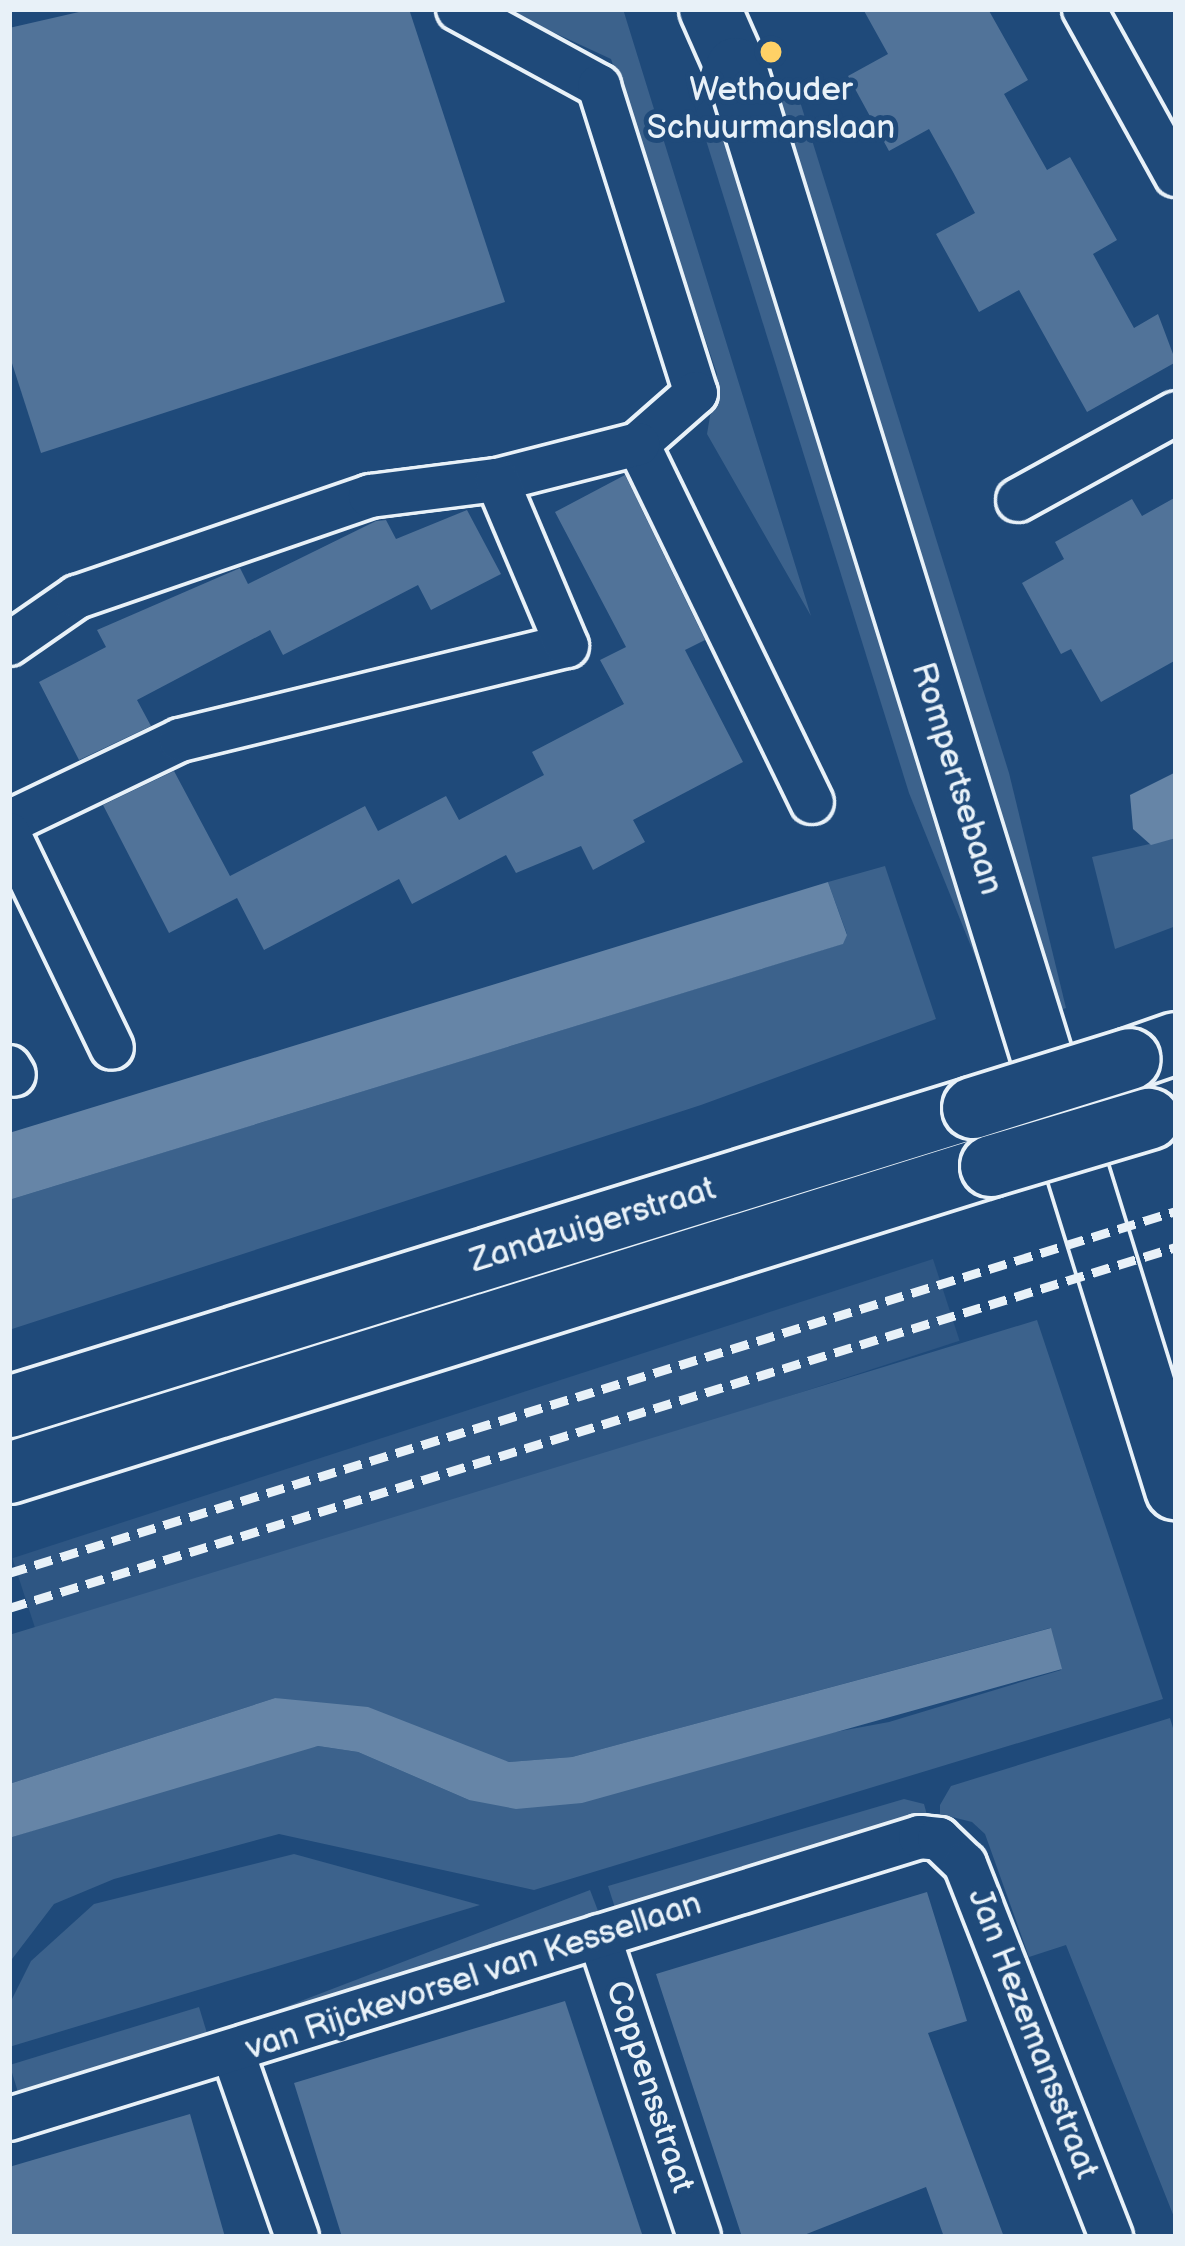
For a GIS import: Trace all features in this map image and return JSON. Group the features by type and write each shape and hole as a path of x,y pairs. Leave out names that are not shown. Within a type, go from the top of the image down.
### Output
{"main road":[{"name":"Rompertsebaan","path":"710,9 736,68 1176,1490"},
{"name":"Rompertsebaan","path":"728,9 736,68"},
{"name":"Zandzuigerstraat","path":"9,1407 1153,1051"},
{"name":"Zandzuigerstraat","path":"9,1472 1162,1114"}],"street":[{"path":"9,644 77,596 370,496 497,480 638,444 696,394 599,86 458,9"},
{"path":"1084,9 1176,175"},
{"path":"1018,500 1176,413"},
{"path":"638,444 812,802"},
{"path":"9,822 180,740 567,646 497,480"},
{"path":"9,834 112,1048"},
{"name":"van Rijckevorsel van Kessellaan","path":"9,2119 920,1837 939,1839"},
{"name":"Jan Hezemansstraat","path":"939,1839 965,1864 1111,2237"},
{"name":"Coppensstraat","path":"599,1936 699,2237"},
{"path":"233,2053 297,2237"}],"shaded area":[{"path":"503,9 623,9 811,616 707,434 717,374 611,59"},
{"path":"797,92 1009,773 1066,1008 1059,1010 777,99"},
{"path":"721,118 1004,1028 909,793 701,124"},
{"path":"1176,772 1176,838 1151,845 1133,829 1130,795"},
{"path":"1176,838 1176,926 1115,949 1092,857"},
{"path":"885,866 936,1019 701,1105 9,1330 9,1200 842,944 847,934 828,882"},
{"path":"828,882 847,935 843,944 9,1200 9,1133"},
{"path":"933,1259 960,1341 39,1640 12,1558"},
{"path":"1037,1320 1163,1699 534,1890 279,1834 114,1879 54,1904 9,1963 9,1838 279,1753 318,1746 358,1752 469,1800 889,1722 1061,1670 1050,1628 572,1757 509,1762 275,1698 9,1784 9,1635"},
{"path":"1051,1628 1062,1669 582,1803 516,1809 469,1800 358,1752 318,1746 9,1838 9,1784 275,1698 368,1707 509,1762 572,1757"},
{"path":"1170,1718 1176,1738 1176,2222 1066,1945 1029,1957 985,1834 972,1822 940,1814 951,1786"},
{"path":"904,1799 924,1804 927,1815 616,1911 608,1886"},
{"path":"294,1854 480,1905 9,2047 9,2005 31,1961 94,1904"},
{"path":"590,1890 599,1914 232,2055 223,2031"},
{"path":"199,2007 207,2033 18,2091 10,2065"}],"building":[{"path":"92,9 409,9 505,302 41,453 9,354 9,28"},
{"path":"863,9 988,9 1028,80 1004,94 1047,170 1070,157 1117,240 1093,254 1134,328 1158,314 1176,362 1087,412 1019,290 979,312 936,234 975,213 953,172 929,129 889,151 848,76 888,54"},
{"path":"625,475 705,640 685,650 743,762 633,820 645,842 593,870 581,846 516,873 506,855 412,904 399,879 264,950 237,898 169,933 103,805 174,771 230,876 365,806 378,831 446,796 459,820 544,775 532,752 624,704 600,660 626,647 555,512"},
{"path":"1176,497 1176,660 1101,702 1071,649 1061,654 1022,583 1064,559 1055,542 1132,499 1142,516"},
{"path":"467,510 501,574 431,610 418,585 283,655 270,630 137,700 151,726 79,760 39,682 106,647 97,630 240,568 248,584 376,521 386,520 396,539"},
{"path":"927,1892 967,2021 928,2033 1004,2237 944,2237 926,2187 799,2237 742,2237 656,1974"},
{"path":"565,2001 643,2237 342,2237 294,2083"},
{"path":"190,2114 225,2237 9,2237 9,2167"}],"railway":[{"path":"9,1573 1176,1211"},
{"path":"9,1608 1176,1247"}],"place":[{"name":"Wethouder Schuurmanslaan","path":"771,52"}]}
